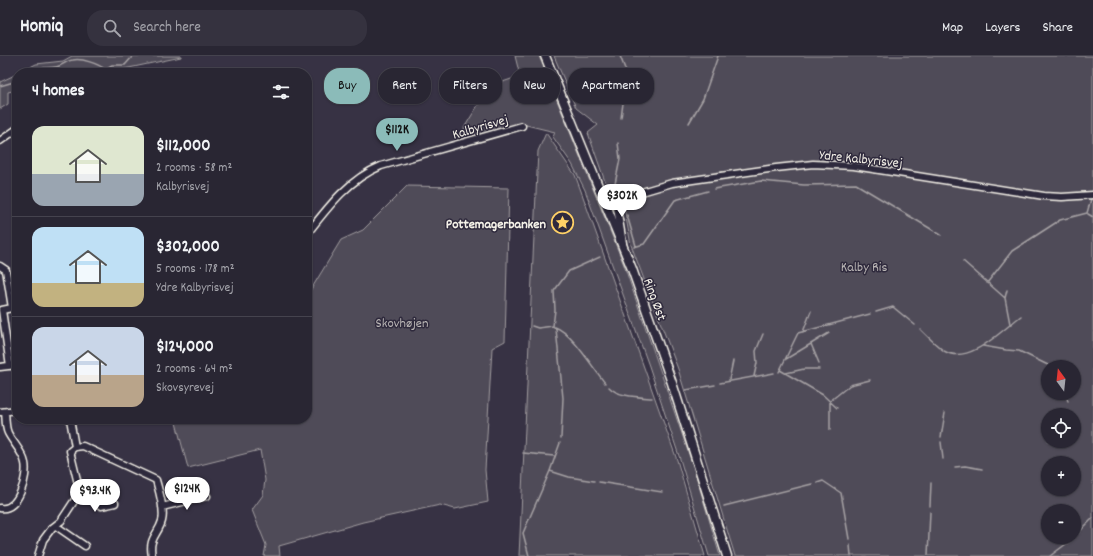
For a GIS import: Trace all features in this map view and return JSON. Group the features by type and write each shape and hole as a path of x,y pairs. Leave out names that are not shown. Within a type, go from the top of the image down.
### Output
{"main road":[{"name":"Ring Øst","path":"545,56 624,249 672,383 727,556"}],"street":[{"name":"Kalbyrisvej","path":"312,228 328,207 365,172 381,166 522,126"},
{"path":"0,141 12,133"},
{"name":"Ydre Kalbyrisvej","path":"602,194 617,197 628,196 672,184 776,168 813,164 854,166 1044,196 1062,197 1093,195"},
{"path":"624,249 622,231 616,208 619,202 628,196"},
{"path":"0,266 6,270 12,298"},
{"path":"0,367 10,366 2,310 12,308"},
{"path":"0,508 11,506 20,496 26,465 8,432 2,412 12,411"},
{"path":"71,424 74,447"},
{"path":"115,503 101,506 80,492 70,451 74,447 83,446 156,480 163,520 151,543 152,556"},
{"path":"38,556 43,540 56,526 80,492"},
{"path":"162,508 207,496"},
{"path":"56,526 85,546"}],"green space":[{"path":"72,56 181,56 129,68 28,68 36,64 63,61"},
{"path":"515,56 539,56 544,68 518,68"},
{"name":"Kalby Ris","path":"554,56 1093,56 1093,556 735,556 678,369 631,245 624,207 635,199 630,189 608,190 588,133 598,125 576,108 574,104 654,104 654,68 568,68 568,89"},
{"path":"12,76 12,91 8,92 8,104 0,109 0,82"},
{"path":"510,79 510,104 559,104 624,265 694,469 720,556 709,556 680,459 649,366 585,190 572,164 553,137 555,132 522,124 463,140 464,128 479,104 502,104 502,82"},
{"path":"546,133 575,175 677,460 705,556 519,556 538,151"},
{"name":"Skovhøjen","path":"407,186 509,188 505,341 492,348 485,470 488,502 455,509 440,505 363,522 279,546 280,556 264,556 266,545 252,510 263,495 265,480 260,450 188,468 176,424 312,424 312,288 341,240 363,230"}],"waterway":[{"path":"107,68 112,65 125,65 133,56"},
{"path":"620,56 627,74 621,118"},
{"path":"689,123 703,99 718,56"},
{"path":"53,68 71,60 90,62 103,68"},
{"path":"42,68 53,68"},
{"path":"0,86 12,82"},
{"path":"615,184 620,159 618,143"},
{"path":"714,189 761,181 804,185 856,184 941,235"},
{"path":"634,247 644,244 675,200 708,191"},
{"path":"987,283 1012,251 1060,220 1087,213 1091,199"},
{"path":"1088,214 1093,217"},
{"path":"627,215 636,246"},
{"path":"532,326 538,328 553,326 555,310 554,291 569,271 600,257"},
{"path":"963,261 1005,298 1010,324"},
{"path":"1005,298 1007,290"},
{"path":"876,312 893,307 915,325"},
{"path":"803,332 811,311"},
{"path":"779,372 798,333 870,314"},
{"path":"921,330 944,351 954,354 964,354 985,344 1021,316"},
{"path":"553,326 556,329 563,398 561,438"},
{"path":"555,327 561,330 575,343 605,383"},
{"path":"786,359 829,333"},
{"path":"754,376 757,363 756,351 763,334"},
{"path":"811,344 819,363"},
{"path":"983,346 1019,351 1041,362"},
{"path":"729,380 733,361"},
{"path":"786,373 804,369 819,369"},
{"path":"780,370 823,395 837,408"},
{"path":"720,383 774,373"},
{"path":"830,430 830,401 850,385 870,380"},
{"path":"686,390 715,385"},
{"path":"609,387 623,395 652,398"},
{"path":"941,437 945,413"},
{"path":"941,442 943,459"},
{"path":"529,556 523,533 550,471 560,443"},
{"path":"523,453 554,456"},
{"path":"955,467 965,466 982,469"},
{"path":"550,471 569,477 594,481"},
{"path":"817,483 823,481 841,493 849,539"},
{"path":"599,482 662,492"},
{"path":"930,506 931,483"},
{"path":"724,506 812,484"},
{"path":"928,555 930,512"},
{"path":"1050,556 1070,541 1093,518"},
{"path":"850,545 851,556"}],"place":[{"name":"Pottemagerbanken","path":"562,223"}]}
